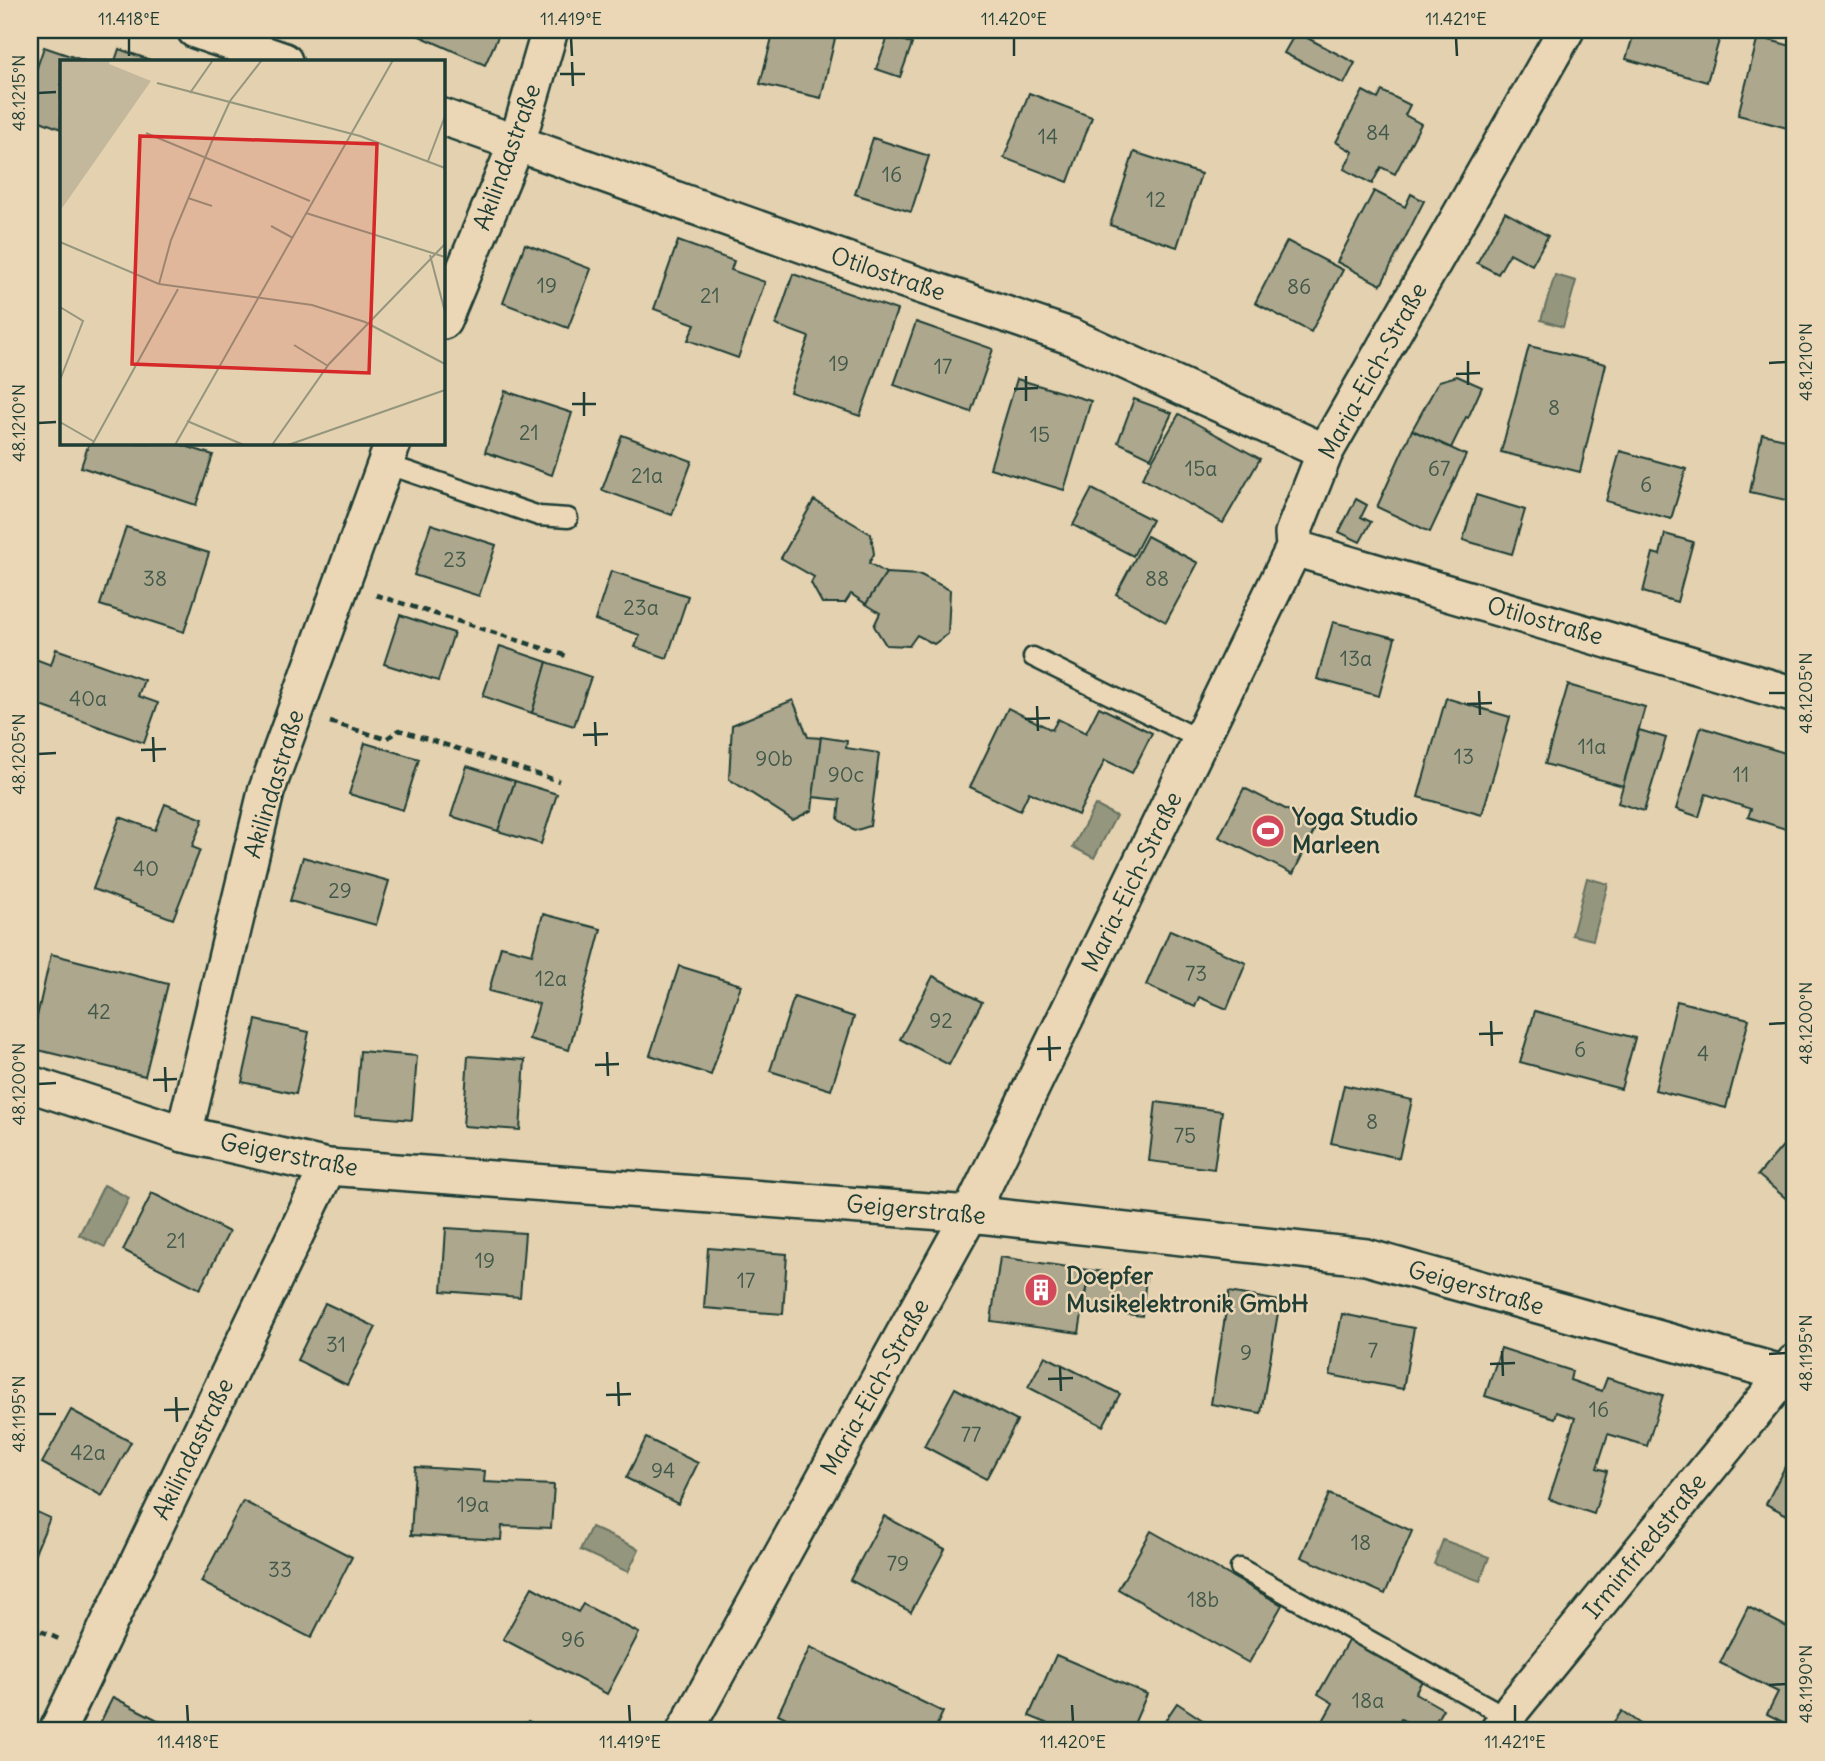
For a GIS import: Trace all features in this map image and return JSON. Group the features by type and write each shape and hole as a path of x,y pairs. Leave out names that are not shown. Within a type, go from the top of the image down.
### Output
{"street":[{"path":"195,30 281,60"},
{"name":"Akilindastraße","path":"444,319 516,143 550,30"},
{"name":"Maria-Eich-Straße","path":"685,1731 970,1214 1294,548 1293,533 1325,452 1566,30"},
{"name":"Otilostraße","path":"444,117 866,267 1070,336 1325,452"},
{"name":"Akilindastraße","path":"184,1135 266,792 390,453"},
{"name":"Otilostraße","path":"1294,548 1795,695"},
{"name":"Geigerstraße","path":"30,1084 184,1135 328,1167 970,1214 1366,1257 1792,1372"},
{"name":"Akilindastraße","path":"57,1731 328,1167"},
{"name":"Irminfriedstraße","path":"1502,1724 1792,1372"}],"lane":[{"path":"390,453 539,516 568,518"},
{"path":"1033,657 1201,740"},
{"path":"1240,1568 1502,1724"}],"path":[{"path":"342,584 567,656"},
{"path":"296,711 386,739 399,730 559,781"}],"shaded area":[{"path":"1555,275 1576,281 1563,327 1541,320"},
{"path":"1095,805 1116,816 1094,858 1073,847"},
{"path":"1587,878 1608,884 1593,940 1572,935"},
{"path":"104,1185 129,1198 105,1247 79,1235"},
{"path":"591,1527 639,1549 628,1572 580,1550"},
{"path":"1443,1540 1489,1557 1480,1581 1434,1564"}],"building":[{"path":"406,30 501,30 485,65"},
{"path":"774,30 837,30 821,98 760,84"},
{"path":"1635,30 1722,30 1707,82 1626,59"},
{"path":"1296,32 1355,63 1344,84 1284,53"},
{"path":"889,34 912,44 900,77 876,69"},
{"path":"1758,37 1795,47 1795,130 1738,115"},
{"path":"44,47 82,60 60,60 60,129 30,117 30,88"},
{"path":"119,49 150,60 115,60"},
{"path":"1363,91 1378,99 1382,91 1410,105 1405,115 1421,124 1395,174 1381,167 1372,184 1344,169 1353,152 1336,142"},
{"path":"1029,93 1092,117 1068,182 1004,158"},
{"path":"873,138 929,156 911,212 855,194"},
{"path":"1134,152 1201,174 1177,247 1110,225"},
{"path":"1374,191 1405,207 1411,194 1424,201 1381,285 1337,262"},
{"path":"1505,212 1548,236 1532,265 1510,253 1498,274 1477,263"},
{"path":"678,241 734,261 731,270 765,282 738,358 688,340 695,324 654,309"},
{"path":"1287,241 1343,270 1311,332 1255,303"},
{"path":"525,244 591,269 568,328 503,303"},
{"path":"793,274 897,310 860,416 790,392 809,337 776,325"},
{"path":"916,322 993,349 971,412 894,385"},
{"path":"1529,346 1606,364 1580,472 1501,452"},
{"path":"1457,376 1482,387 1451,448 1412,430 1439,381"},
{"path":"1017,379 1091,401 1064,490 990,468"},
{"path":"505,391 572,413 552,475 485,452"},
{"path":"1134,399 1172,413 1151,458 1118,442"},
{"path":"1179,414 1260,459 1223,523 1142,478"},
{"path":"1412,430 1466,455 1430,532 1377,507"},
{"path":"1762,434 1795,441 1795,502 1750,492"},
{"path":"622,435 692,461 672,515 602,490"},
{"path":"89,444 179,444 213,455 196,505 81,467"},
{"path":"1620,451 1686,469 1671,519 1606,501"},
{"path":"1092,489 1152,520 1133,556 1073,525"},
{"path":"1476,495 1525,510 1512,554 1463,540"},
{"path":"1356,499 1367,505 1361,517 1371,522 1360,542 1339,532"},
{"path":"814,500 871,534 874,554 869,563 886,573 866,604 851,594 845,603 822,603 811,583 814,577 781,558"},
{"path":"431,524 496,545 479,596 414,575"},
{"path":"126,527 209,553 184,632 100,605"},
{"path":"1665,534 1693,542 1677,602 1643,592 1653,553 1660,555"},
{"path":"1147,536 1198,563 1166,622 1116,594"},
{"path":"611,571 688,596 667,658 635,647 640,635 595,620"},
{"path":"886,573 921,575 950,590 948,634 934,644 917,635 909,646 886,645 874,626 880,613 866,604"},
{"path":"400,615 454,633 438,681 384,664"},
{"path":"1333,622 1395,638 1379,696 1317,679"},
{"path":"500,646 547,662 532,713 483,696"},
{"path":"56,649 144,680 138,696 158,703 144,743 30,702 30,657 51,665"},
{"path":"547,662 591,677 574,726 532,713"},
{"path":"1568,685 1645,707 1623,786 1545,764"},
{"path":"1446,698 1510,717 1482,815 1418,797"},
{"path":"793,700 808,737 821,738 812,810 793,820 729,779 732,725"},
{"path":"1099,707 1152,733 1132,773 1105,760 1078,815 1029,792 1020,811 970,787 1008,708 1052,730 1058,719 1086,733"},
{"path":"1701,727 1795,756 1795,832 1748,817 1751,809 1706,794 1699,817 1676,809"},
{"path":"1639,730 1666,738 1644,811 1618,803"},
{"path":"821,737 847,741 846,748 879,753 870,826 854,831 838,819 840,800 813,797"},
{"path":"365,743 419,759 403,810 349,794"},
{"path":"467,766 515,781 498,831 451,816"},
{"path":"515,781 557,794 541,844 498,831"},
{"name":"Yoga Studio Marleen","path":"1244,788 1317,825 1293,874 1219,837"},
{"path":"165,804 203,819 192,847 200,850 173,919 93,889 120,817 155,830"},
{"path":"303,857 389,881 376,925 290,901"},
{"path":"543,914 601,929 569,1050 529,1039 539,1004 489,991 501,946 532,954"},
{"path":"1170,930 1246,963 1227,1009 1199,997 1195,1007 1146,985"},
{"path":"51,954 168,984 145,1076 30,1048"},
{"path":"679,966 741,985 711,1075 650,1055"},
{"path":"933,976 982,1002 949,1065 900,1039"},
{"path":"794,997 854,1017 831,1090 770,1071"},
{"path":"1677,1001 1749,1019 1726,1108 1655,1090"},
{"path":"1535,1011 1635,1038 1621,1089 1520,1062"},
{"path":"256,1020 309,1032 296,1094 242,1082"},
{"path":"360,1051 417,1056 412,1120 355,1115"},
{"path":"468,1056 525,1060 520,1130 463,1126"},
{"path":"1344,1085 1412,1100 1399,1158 1331,1143"},
{"path":"1156,1102 1222,1111 1214,1169 1149,1161"},
{"path":"1792,1135 1795,1138 1795,1206 1758,1175"},
{"path":"152,1193 229,1232 200,1289 123,1250"},
{"path":"446,1228 525,1233 520,1297 442,1291"},
{"path":"708,1248 787,1254 783,1314 704,1308"},
{"name":"Doepfer Musikelektronik GmbH","path":"1000,1257 1089,1270 1079,1333 991,1321"},
{"path":"1089,1270 1146,1277 1142,1316 1083,1309"},
{"path":"1229,1292 1280,1301 1261,1413 1211,1404"},
{"path":"325,1303 376,1327 347,1385 297,1360"},
{"path":"1342,1314 1414,1328 1403,1389 1330,1375"},
{"path":"1501,1348 1572,1371 1570,1380 1602,1391 1607,1378 1663,1395 1647,1446 1608,1434 1597,1468 1607,1471 1594,1514 1549,1499 1575,1418 1557,1412 1555,1418 1485,1396"},
{"path":"1045,1356 1120,1394 1103,1426 1028,1387"},
{"path":"955,1388 1017,1421 986,1479 924,1446"},
{"path":"71,1410 131,1442 102,1496 42,1463"},
{"path":"646,1438 698,1463 678,1504 626,1478"},
{"path":"1795,1447 1795,1519 1766,1504"},
{"path":"415,1467 485,1471 484,1482 554,1485 551,1528 502,1526 501,1540 411,1535"},
{"path":"1329,1494 1412,1531 1385,1594 1301,1557"},
{"path":"243,1501 352,1557 311,1638 201,1582"},
{"path":"30,1509 50,1518 30,1565"},
{"path":"884,1516 945,1549 911,1612 850,1580"},
{"path":"1151,1531 1282,1605 1249,1663 1118,1589"},
{"path":"532,1587 578,1612 583,1604 639,1633 607,1694 503,1639"},
{"path":"1748,1607 1795,1631 1795,1728 1767,1714 1778,1692 1720,1663"},
{"path":"1349,1639 1422,1681 1415,1693 1443,1709 1430,1731 1423,1731 1401,1719 1394,1731 1340,1731 1323,1721 1333,1703 1318,1694"},
{"path":"810,1647 943,1712 934,1731 813,1731 778,1714"},
{"path":"1056,1655 1147,1694 1131,1731 1066,1731 1029,1716"},
{"path":"113,1697 179,1731 96,1731"},
{"path":"1177,1703 1219,1731 1158,1731"},
{"path":"1622,1711 1650,1731 1607,1731"},
{"path":"528,1721 548,1731 522,1731"}],"place":[{"name":"Yoga Studio Marleen","path":"1268,831"},
{"name":"Doepfer Musikelektronik GmbH","path":"1041,1290"}]}
